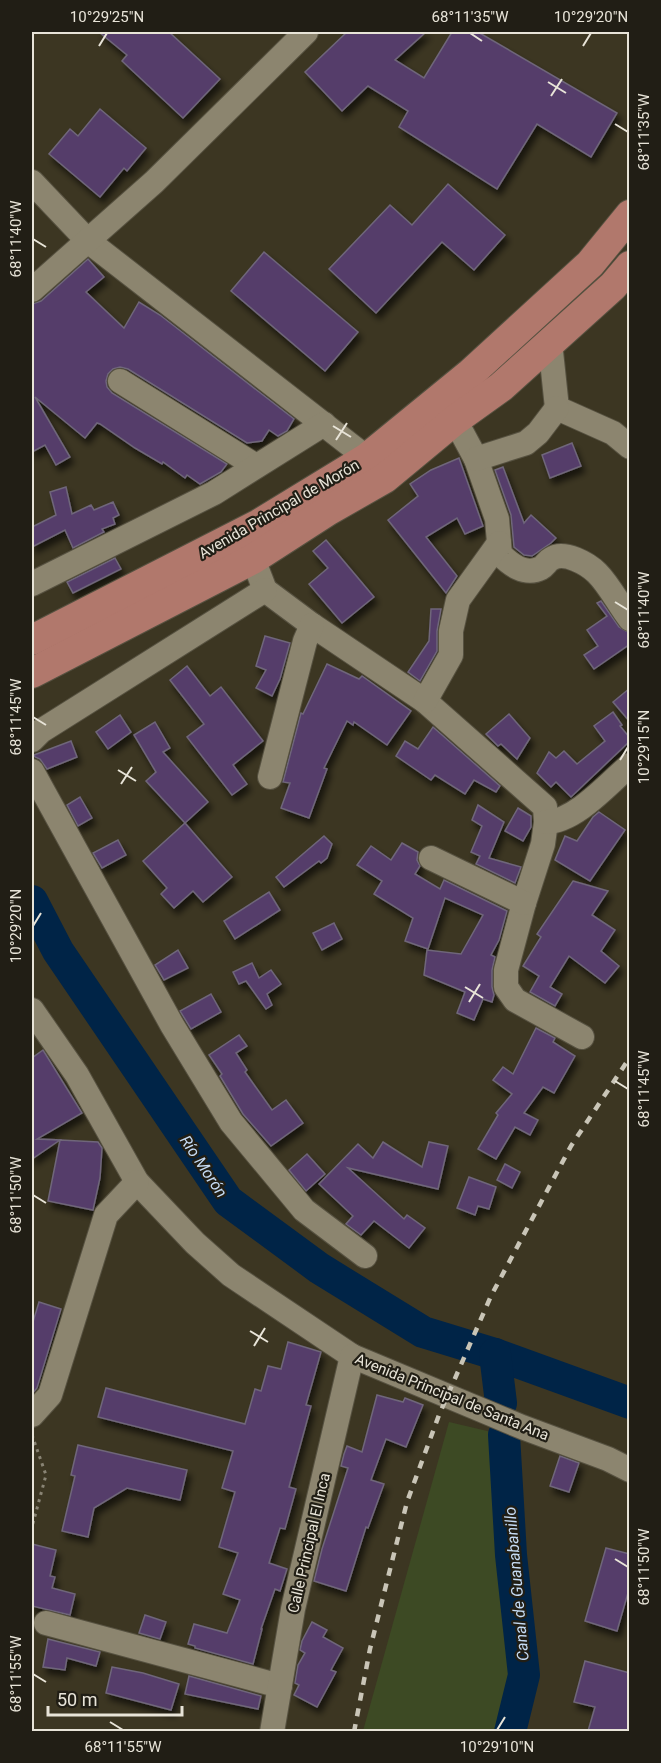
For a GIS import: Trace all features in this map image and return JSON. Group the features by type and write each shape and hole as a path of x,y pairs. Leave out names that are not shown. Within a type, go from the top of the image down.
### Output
{"main road":[{"name":"Avenida Principal de Morón","path":"32,640 259,524 367,458 471,373 590,264 630,215"},
{"name":"Avenida Principal de Morón","path":"32,673 253,559 329,510 385,478 455,420 501,387 614,286 630,266"}],"street":[{"path":"32,290 154,182 306,32"},
{"path":"32,182 88,241 367,458"},
{"path":"476,459 526,443 538,433 557,408 550,342"},
{"path":"120,381 256,466"},
{"path":"557,408 613,433 630,447"},
{"path":"455,420 476,459 497,519 500,554 519,570 530,572 542,568 552,558 563,556 581,561 597,574 630,619"},
{"path":"32,584 214,493 324,424"},
{"path":"425,701 451,654 451,631 459,600 499,543"},
{"path":"253,559 265,590 312,625 425,701 545,807 546,822 543,844 506,970 506,987 515,1000 582,1037"},
{"path":"32,740 41,730 265,590"},
{"path":"270,777 305,641 312,625"},
{"path":"546,822 557,822 578,811 630,765"},
{"path":"32,771 172,1025 231,1122 304,1210 365,1256"},
{"path":"431,858 524,903"},
{"name":"Avenida Principal de Santa Ana","path":"32,1010 77,1075 137,1182 195,1243 231,1275 351,1356 522,1427 608,1459 630,1470"},
{"path":"32,1415 50,1395 106,1215 137,1182"},
{"name":"Calle Principal El Inca","path":"272,1731 293,1609 351,1356"},
{"path":"46,1623 280,1686"}],"path":[{"path":"32,1435 46,1475 32,1527"}],"green space":[{"path":"449,1422 504,1435 524,1675 510,1731 363,1731"}],"building":[{"path":"99,32 169,32 220,79 183,118 122,61 127,55"},
{"path":"347,32 426,32 395,60 424,78 452,32 478,32 617,113 591,157 537,124 497,189 399,127 408,111 368,86 342,111 305,72"},
{"path":"100,109 146,148 127,171 124,168 100,197 49,154 70,129 78,136"},
{"path":"448,184 505,235 474,270 442,242 376,313 329,269 390,205 412,225"},
{"path":"264,252 358,332 325,371 231,291"},
{"path":"88,259 104,277 86,292 124,328 139,302 160,315 294,419 287,431 278,436 269,430 262,441 247,443 128,369 120,367 108,374 107,387 112,393 227,464 221,472 200,484 187,475 185,478 163,462 162,464 97,423 85,438 35,397 70,457 56,465 45,445 32,452 32,304 41,301"},
{"path":"572,443 581,466 550,478 542,455"},
{"path":"459,458 483,526 465,534 457,518 426,537 457,576 446,593 388,520 418,496 410,484 431,470"},
{"path":"503,467 524,523 531,515 556,538 532,556 524,555 514,547 511,515 495,470"},
{"path":"66,487 72,514 91,505 94,510 113,502 119,515 113,518 115,524 102,529 104,532 73,548 65,530 32,547 32,527 56,515 50,492"},
{"path":"326,540 374,597 342,623 309,584 328,568 313,551"},
{"path":"115,558 121,569 73,593 67,582"},
{"path":"601,601 619,627 630,633 630,644 594,669 584,655 598,646 587,630 607,616 597,603"},
{"path":"431,609 441,609 437,631 437,651 420,681 408,672 429,641"},
{"path":"265,636 290,643 280,679 272,696 256,688 266,670 256,666"},
{"path":"327,664 359,679 362,676 411,711 387,745 354,722 353,725 347,721 324,768 327,769 309,818 281,808 290,783 283,782 301,713 303,714"},
{"path":"187,666 210,696 221,687 263,741 233,765 247,784 232,795 187,737 204,724 170,680"},
{"path":"630,688 630,722 613,702"},
{"path":"613,712 630,741 571,797 556,782 551,787 537,773 549,752 556,758 564,751 577,764 605,741 594,726"},
{"path":"509,714 530,738 517,759 501,744 498,746 486,734"},
{"path":"120,715 131,732 108,749 96,732"},
{"path":"155,722 170,748 163,752 208,802 185,823 146,781 156,772 134,735"},
{"path":"433,727 500,786 496,792 474,780 465,794 435,775 431,780 396,756 405,741 418,749"},
{"path":"71,741 77,757 47,769 34,755"},
{"path":"80,797 92,818 78,826 67,805"},
{"path":"478,805 504,822 489,858 521,867 515,883 476,864 480,856 471,852 482,826 472,820"},
{"path":"518,808 531,816 531,827 523,841 505,831"},
{"path":"599,812 625,830 590,881 555,860 565,836 577,841"},
{"path":"185,823 232,877 203,902 193,891 174,908 161,894 167,888 143,861"},
{"path":"324,836 332,844 327,858 321,863 319,861 284,887 276,877"},
{"path":"118,840 126,855 102,868 93,853"},
{"path":"402,843 418,852 417,860 420,866 415,874 440,889 444,880 507,911 499,940 491,955 495,957 492,970 494,995 492,1002 483,999 474,1020 457,1013 465,992 424,975 427,950 461,954 483,915 445,898 428,949 405,941 413,918 374,894 382,881 357,865 371,846 391,860"},
{"path":"573,881 608,891 592,915 615,930 601,951 619,966 605,983 569,956 550,987 562,994 555,1006 530,992 539,976 523,966 541,937 537,934"},
{"path":"269,892 280,910 235,939 224,921"},
{"path":"334,923 342,939 322,950 313,933"},
{"path":"178,950 188,968 164,980 155,965"},
{"path":"252,963 259,978 271,970 281,984 267,994 272,1005 266,1009 246,981 239,984 233,972"},
{"path":"211,994 221,1012 191,1029 180,1011"},
{"path":"536,1028 555,1038 553,1042 575,1056 554,1093 543,1087 524,1113 538,1120 530,1135 515,1127 496,1159 478,1149 498,1115 496,1113 512,1094 493,1080 503,1067 513,1074"},
{"path":"239,1035 247,1046 236,1053 247,1070 245,1072 272,1110 286,1100 303,1123 271,1146 243,1114 209,1055"},
{"path":"43,1050 82,1113 37,1139 60,1140 32,1159 32,1058"},
{"path":"60,1140 98,1142 102,1148 100,1178 93,1210 48,1201"},
{"path":"383,1142 422,1167 429,1142 448,1146 438,1189 348,1168 404,1219 407,1215 425,1228 409,1248 374,1221 361,1235 346,1224 353,1216 319,1184 358,1144 373,1158"},
{"path":"307,1154 325,1174 306,1191 289,1170"},
{"path":"505,1164 520,1172 512,1188 497,1180"},
{"path":"469,1177 496,1187 489,1209 478,1206 475,1215 457,1208"},
{"path":"39,1302 61,1309 37,1388 32,1394 32,1325"},
{"path":"288,1342 321,1352 306,1405 311,1406 289,1487 296,1489 285,1529 280,1528 269,1563 287,1569 280,1591 275,1589 261,1629 253,1664 188,1644 194,1624 227,1633 240,1600 223,1594 238,1553 219,1547 235,1492 222,1488 233,1451 98,1417 106,1388 245,1424 255,1389 261,1391 268,1366 281,1369"},
{"path":"377,1395 403,1402 405,1398 423,1405 406,1447 386,1439 371,1480 384,1484 368,1528 366,1527 346,1591 314,1581 348,1468 341,1466 344,1454 347,1446 362,1452"},
{"path":"78,1445 187,1470 180,1500 127,1488 94,1508 88,1537 62,1531 75,1476 71,1475"},
{"path":"560,1456 579,1463 569,1492 550,1486"},
{"path":"32,1544 56,1550 50,1576 55,1577 52,1588 75,1594 70,1615 32,1606"},
{"path":"606,1548 630,1554 630,1586 617,1631 585,1621"},
{"path":"145,1615 166,1622 160,1639 139,1633"},
{"path":"312,1622 327,1630 323,1637 343,1648 331,1670 336,1672 317,1707 294,1695 299,1685 295,1683 298,1665 305,1653 300,1650 302,1641"},
{"path":"48,1639 100,1652 96,1666 67,1658 65,1670 43,1667"},
{"path":"585,1661 630,1673 630,1731 588,1731 595,1707 574,1702"},
{"path":"112,1667 143,1673 179,1684 171,1710 106,1693"},
{"path":"189,1676 261,1696 258,1709 185,1694"}],"waterway":[{"name":"Río Morón","path":"32,901 58,951 228,1201 319,1268 423,1332 495,1354 630,1403"},
{"name":"Río Morón","path":"495,1354 501,1403"},
{"name":"Canal de Guanabanillo","path":"504,1435 511,1555 524,1675 510,1732"}],"railway":[{"path":"354,1732 370,1649 407,1502 439,1415 491,1296 571,1146 630,1057"}]}
